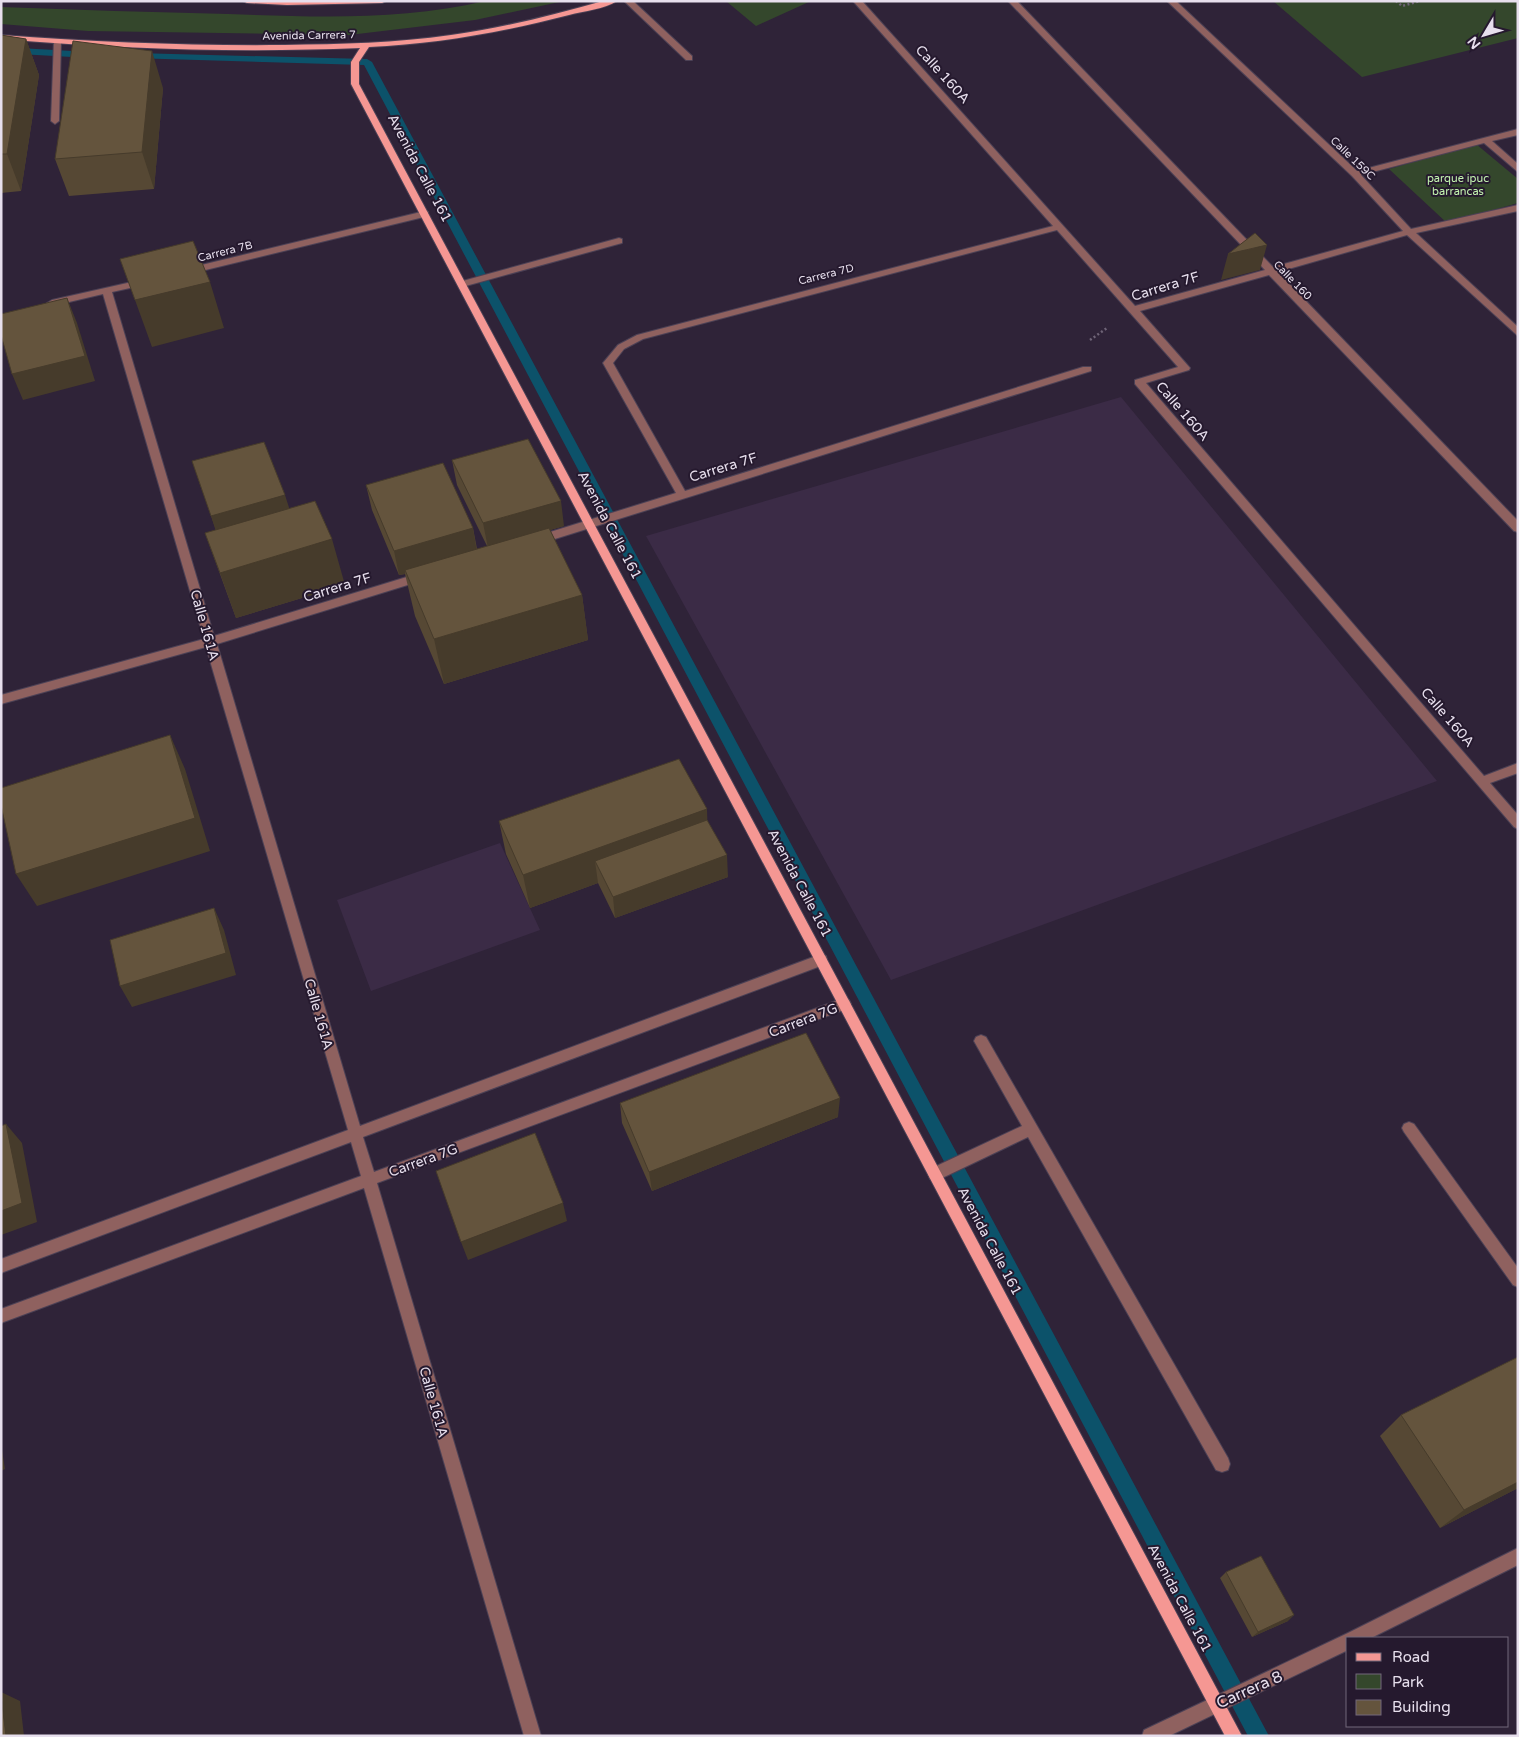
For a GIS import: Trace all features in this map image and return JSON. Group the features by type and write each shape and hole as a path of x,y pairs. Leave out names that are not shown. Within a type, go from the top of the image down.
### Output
{"main road":[{"path":"247,1 287,3 382,1"},
{"name":"Avenida Carrera 7","path":"1,37 57,41 262,48 366,45 472,34 562,15 613,1"},
{"name":"Avenida Calle 161","path":"366,45 356,62 355,84 1234,1736"}],"street":[{"path":"628,1 644,19 689,58"},
{"name":"Calle 160A","path":"857,1 1185,368 1139,382 1518,824"},
{"name":"Calle 160","path":"1012,1 1268,271 1518,528"},
{"name":"Calle 159C","path":"1171,1 1355,174 1409,232 1518,333"},
{"path":"55,121 57,41"},
{"path":"1355,174 1518,132"},
{"path":"1485,140 1518,169"},
{"name":"Carrera 7F","path":"1133,310 1409,232 1518,208"},
{"name":"Carrera 7B","path":"182,273 425,214"},
{"name":"Carrera 7D","path":"682,495 608,363 621,347 640,338 1059,227"},
{"path":"462,284 619,241"},
{"path":"40,306 154,280"},
{"name":"Calle 161A","path":"106,291 533,1736"},
{"name":"Carrera 7F","path":"531,542 1087,369"},
{"name":"Carrera 7F","path":"1,700 210,642 437,572"},
{"path":"1483,781 1518,768"},
{"path":"1,1266 821,960"},
{"name":"Carrera 7G","path":"1,1316 844,1004"},
{"path":"981,1041 1222,1464"},
{"path":"1409,1128 1518,1280"},
{"path":"935,1174 1031,1129"},
{"path":"1356,1637 1518,1556"},
{"name":"Carrera 8","path":"1150,1736 1216,1703 1277,1677 1346,1643"}],"path":[{"path":"1396,1 1402,6 1420,1"},
{"name":"Carrera 7F","path":"1087,369 1073,352 1133,310"}],"shaded area":[{"path":"1121,397 1437,781 891,980 646,536"},
{"path":"500,843 540,930 371,991 337,900"}],"green space":[{"path":"485,1 564,1 475,20 349,35 88,31 1,24 1,7 293,16 357,16 422,12"},
{"path":"726,1 811,1 756,26"},
{"path":"1273,1 1518,1 1518,38 1362,77"},
{"name":"parque ipuc barrancas","path":"1476,144 1518,179 1518,203 1447,223 1389,169"}],"building":[{"path":"1,35 26,39 7,154 1,154"},
{"path":"73,41 152,51 142,152 55,159"},
{"path":"1255,233 1267,245 1228,254"},
{"path":"193,241 210,282 135,300 120,259"},
{"path":"67,298 85,356 12,374 1,335 1,314"},
{"path":"528,439 561,501 483,523 452,460"},
{"path":"264,442 285,495 211,516 192,461"},
{"path":"443,463 473,528 394,551 366,485"},
{"path":"315,501 332,539 220,573 205,533"},
{"path":"549,528 582,595 434,639 405,570"},
{"path":"170,735 195,818 16,874 1,805 1,788"},
{"path":"679,759 707,809 523,875 499,821"},
{"path":"707,820 727,855 613,897 595,861"},
{"path":"214,908 226,953 120,986 110,940"},
{"path":"806,1033 840,1098 649,1172 620,1103"},
{"path":"6,1124 22,1203 1,1211 1,1126"},
{"path":"535,1133 563,1203 461,1242 436,1171"},
{"path":"1518,1357 1518,1482 1464,1510 1401,1415"},
{"path":"1261,1556 1294,1615 1258,1632 1226,1572"},
{"path":"1,1695 6,1736 1,1736"}],"waterway":[{"path":"1,50 90,55"},
{"path":"135,56 367,62 700,691 1259,1736"}]}
